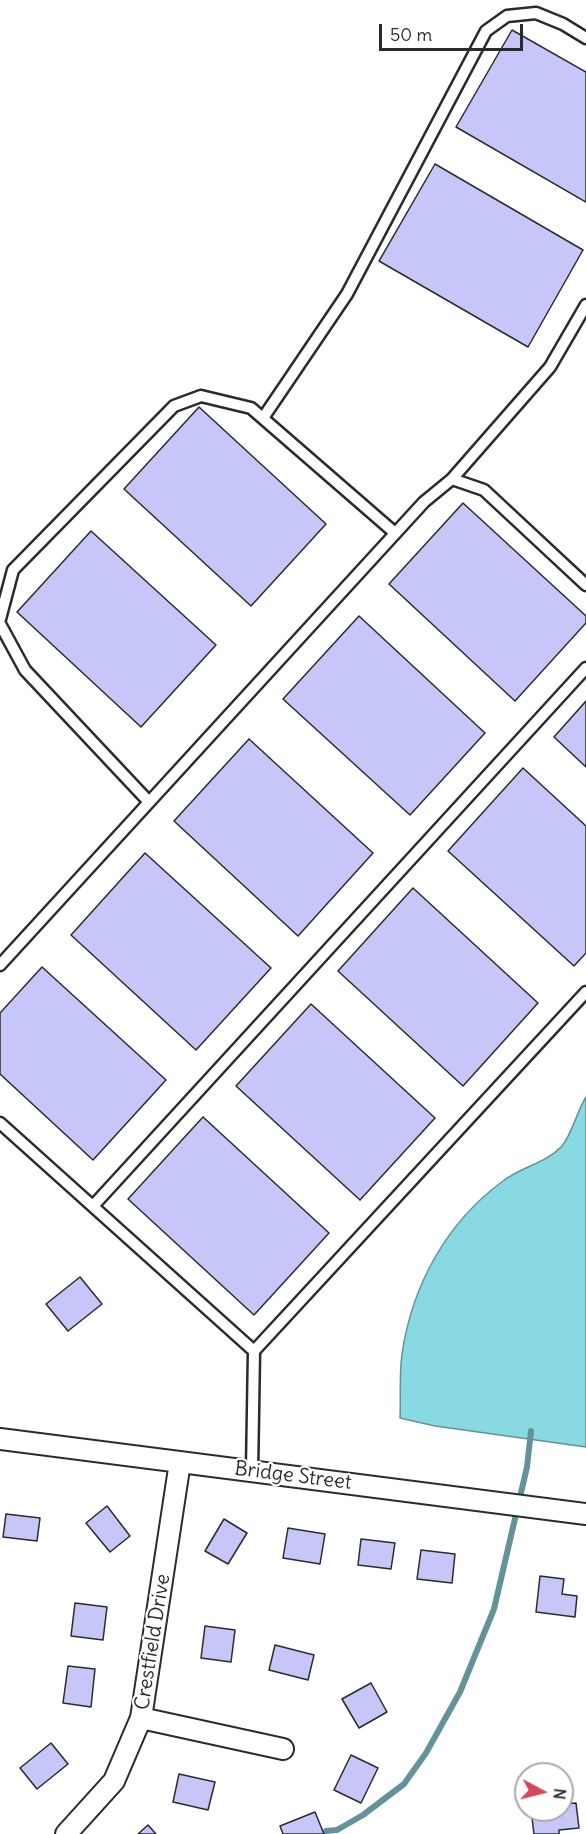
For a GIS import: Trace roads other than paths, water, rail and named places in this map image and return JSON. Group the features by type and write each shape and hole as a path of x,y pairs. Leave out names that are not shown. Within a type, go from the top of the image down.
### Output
{"street":[{"name":"Bridge Street","path":"0,1440 586,1514"},
{"name":"Crestfield Drive","path":"66,1834 114,1781 141,1718 180,1462"},
{"path":"141,1718 283,1749"}],"lane":[{"path":"263,418 347,294 486,31 507,16 536,13 563,24 586,38"},
{"path":"0,965 395,533 424,502 452,479 550,368 586,305"},
{"path":"0,619 13,570 174,406 201,396 251,408 395,533"},
{"path":"452,479 484,490 586,585"},
{"path":"0,624 25,670 149,802"},
{"path":"93,1206 586,668"},
{"path":"252,1471 254,1351 586,992"},
{"path":"0,1123 254,1351"}],"water":[{"path":"586,1097 586,1447 435,1426 400,1418 401,1362 407,1328 414,1304 435,1257 465,1216 483,1197 510,1176 549,1157 562,1146"}],"waterway":[{"path":"323,1834 326,1831 337,1830 363,1815 404,1784 426,1753 460,1692 494,1609 527,1467 531,1431"}]}
